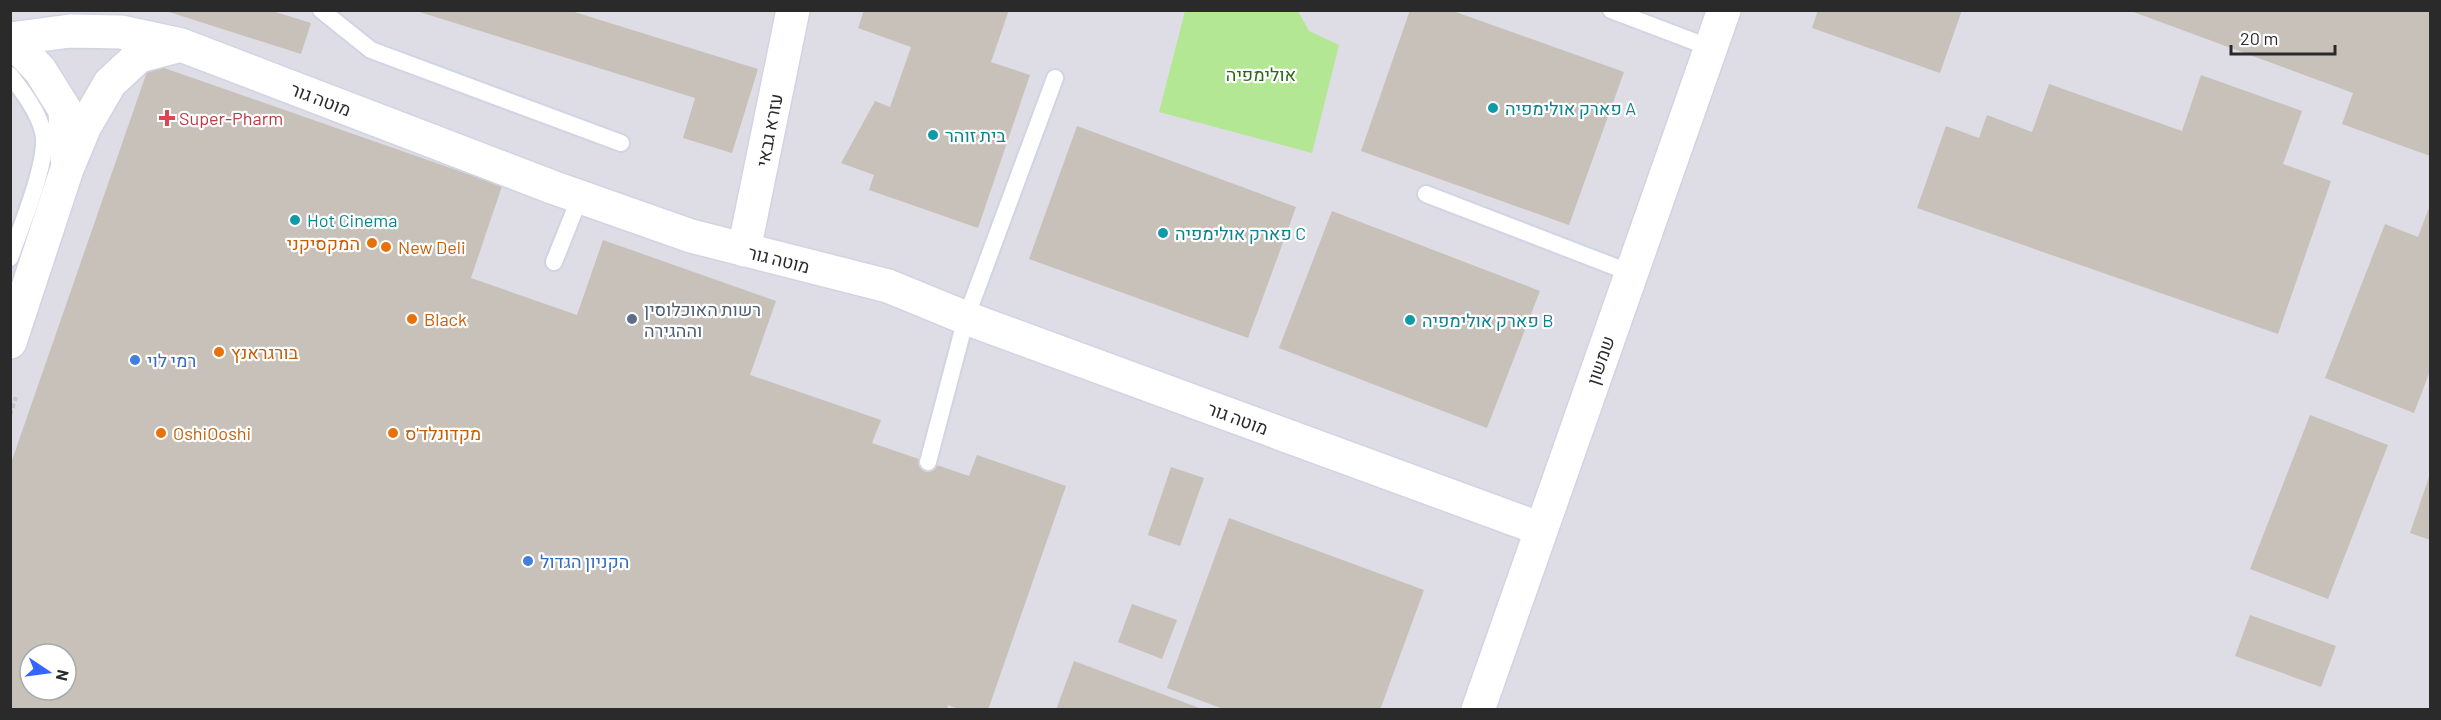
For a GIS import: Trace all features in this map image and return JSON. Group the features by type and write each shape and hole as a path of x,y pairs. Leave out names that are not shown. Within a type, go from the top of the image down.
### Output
{"street":[{"name":"עזרא גבאי","path":"744,250 793,10"},
{"name":"שמשון","path":"1479,710 1724,10"},
{"name":"מוטה גור","path":"10,39 70,31 121,32 181,45 580,197 691,236 888,286 966,318 1541,529"},
{"path":"10,39 40,70 65,110 67,169"},
{"path":"10,342 67,169 85,126 110,83 140,56 181,45"}],"lane":[{"path":"321,10 371,51 621,143"},
{"path":"1611,10 1711,48"},
{"path":"10,75 35,111 44,133 44,154 10,258"},
{"path":"928,462 966,318 1055,78"},
{"path":"1426,194 1631,273"},
{"path":"554,262 580,197"}],"path":[{"path":"10,415 16,397"}],"shaded area":[{"path":"10,11 2430,11 2430,709 11,709"}],"green space":[{"name":"אולימפיה","path":"1185,11 1298,11 1309,31 1339,45 1312,153 1159,112"}],"building":[{"path":"163,10 269,10 311,23 301,54"},
{"path":"413,10 568,10 758,69 732,153 683,138 695,98"},
{"name":"בית זוהר","path":"864,10 1009,10 991,62 1030,75 978,228 869,190 874,175 841,163 875,101 890,107 911,47 858,28"},
{"name":"פארק אולימפיה A","path":"1410,10 1450,10 1624,72 1569,225 1361,151"},
{"path":"1818,10 1962,10 1940,73 1812,28"},
{"path":"2128,10 2430,10 2430,156 2342,124 2353,93"},
{"path":"150,63 502,186 471,278 577,315 603,240 776,301 750,375 881,420 872,443 969,476 977,455 1066,486 988,710 960,710 948,705 947,710 10,710 10,466"},
{"path":"2201,75 2302,111 2283,164 2331,181 2278,334 1917,208 1946,126 1979,138 1987,115 2032,132 2049,84 2182,131"},
{"name":"פארק אולימפיה C","path":"1077,126 1296,207 1248,338 1029,259"},
{"path":"2430,205 2430,371 2414,413 2325,378 2385,224 2418,237"},
{"name":"פארק אולימפיה B","path":"1332,211 1540,291 1487,428 1279,348"},
{"path":"2310,415 2388,445 2328,599 2250,569"},
{"path":"1171,467 1204,478 1180,546 1148,535"},
{"path":"2430,474 2430,540 2410,533"},
{"path":"1229,518 1424,590 1380,710 1226,710 1167,688"},
{"path":"1132,604 1177,620 1162,659 1118,642"},
{"path":"2250,615 2336,646 2321,687 2235,656"},
{"path":"1074,661 1202,709 1202,710 1056,710"}],"place":[{"name":"פארק אולימפיה A","path":"1493,108"},
{"name":"Super-Pharm","path":"167,118"},
{"name":"בית זוהר","path":"933,135"},
{"name":"Hot Cinema","path":"295,220"},
{"name":"פארק אולימפיה C","path":"1163,233"},
{"name":"המקסיקני","path":"372,243"},
{"name":"New Deli","path":"386,247"},
{"name":"Black","path":"412,319"},
{"name":"רשות האוכלוסין וההגירה","path":"632,319"},
{"name":"פארק אולימפיה B","path":"1410,320"},
{"name":"בורגראנץ","path":"219,352"},
{"name":"רמי לוי","path":"135,360"},
{"name":"OshiOoshi","path":"161,433"},
{"name":"מקדונלד'ס","path":"393,433"},
{"name":"הקניון הגדול","path":"528,561"}]}
